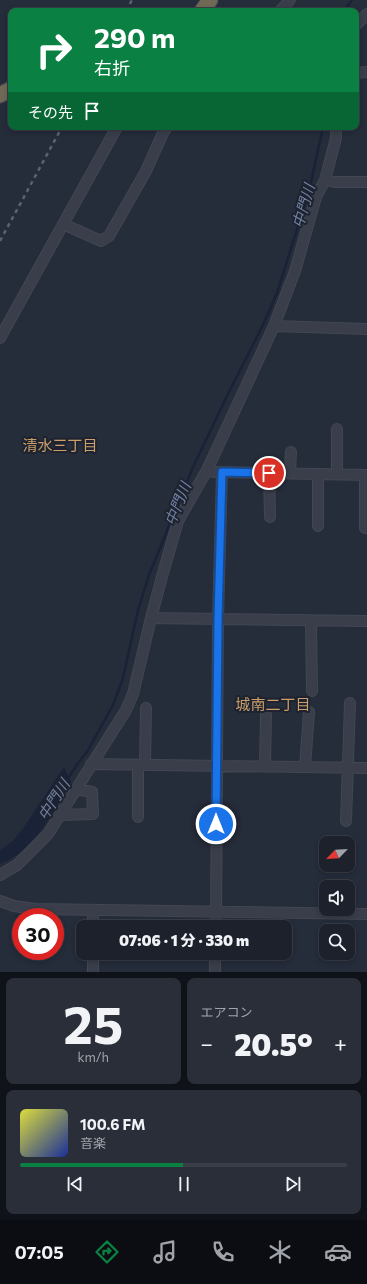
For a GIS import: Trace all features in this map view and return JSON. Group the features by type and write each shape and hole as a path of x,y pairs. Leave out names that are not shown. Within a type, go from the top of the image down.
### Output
{"street":[{"path":"283,8 290,0"},
{"path":"359,22 367,14"},
{"path":"0,338 115,130"},
{"path":"63,224 101,240 109,236 146,171 165,130"},
{"path":"0,875 30,853 48,834 126,710 132,694 150,618 178,521 207,470 274,326 295,271 316,197 325,180 336,138 336,130"},
{"path":"325,180 334,182 367,182"},
{"path":"274,326 367,329"},
{"path":"337,429 337,474"},
{"path":"290,473 291,452"},
{"path":"207,470 214,472 366,475 365,528"},
{"path":"216,920 218,619 222,472"},
{"path":"269,473 270,517"},
{"path":"318,474 318,526"},
{"path":"150,618 367,621"},
{"path":"311,620 312,691"},
{"path":"346,821 350,703"},
{"path":"138,817 146,708"},
{"path":"306,767 309,712"},
{"path":"265,767 266,714"},
{"path":"91,764 367,768"},
{"path":"60,815 93,814 92,792 76,789"},
{"path":"0,901 14,906 35,909 367,914"},
{"path":"93,910 93,920"},
{"path":"93,960 93,972"},
{"path":"215,960 215,972"}],"water":[{"path":"64,767 71,782 42,829 23,850 0,864 0,850 13,841 24,827"}],"waterway":[{"name":"中門川","path":"346,8 352,0"},
{"name":"中門川","path":"67,780 87,752 113,705 123,678 138,610 149,575 193,467 263,325 277,293 309,191 322,130"}],"railway":[{"path":"128,8 132,0"},
{"path":"0,241 60,130"}],"district":[{"name":"清水三丁目","path":"60,446"},
{"name":"城南二丁目","path":"273,705"}],"route":[{"path":"216,824 218,619 222,472 269,473"}]}
